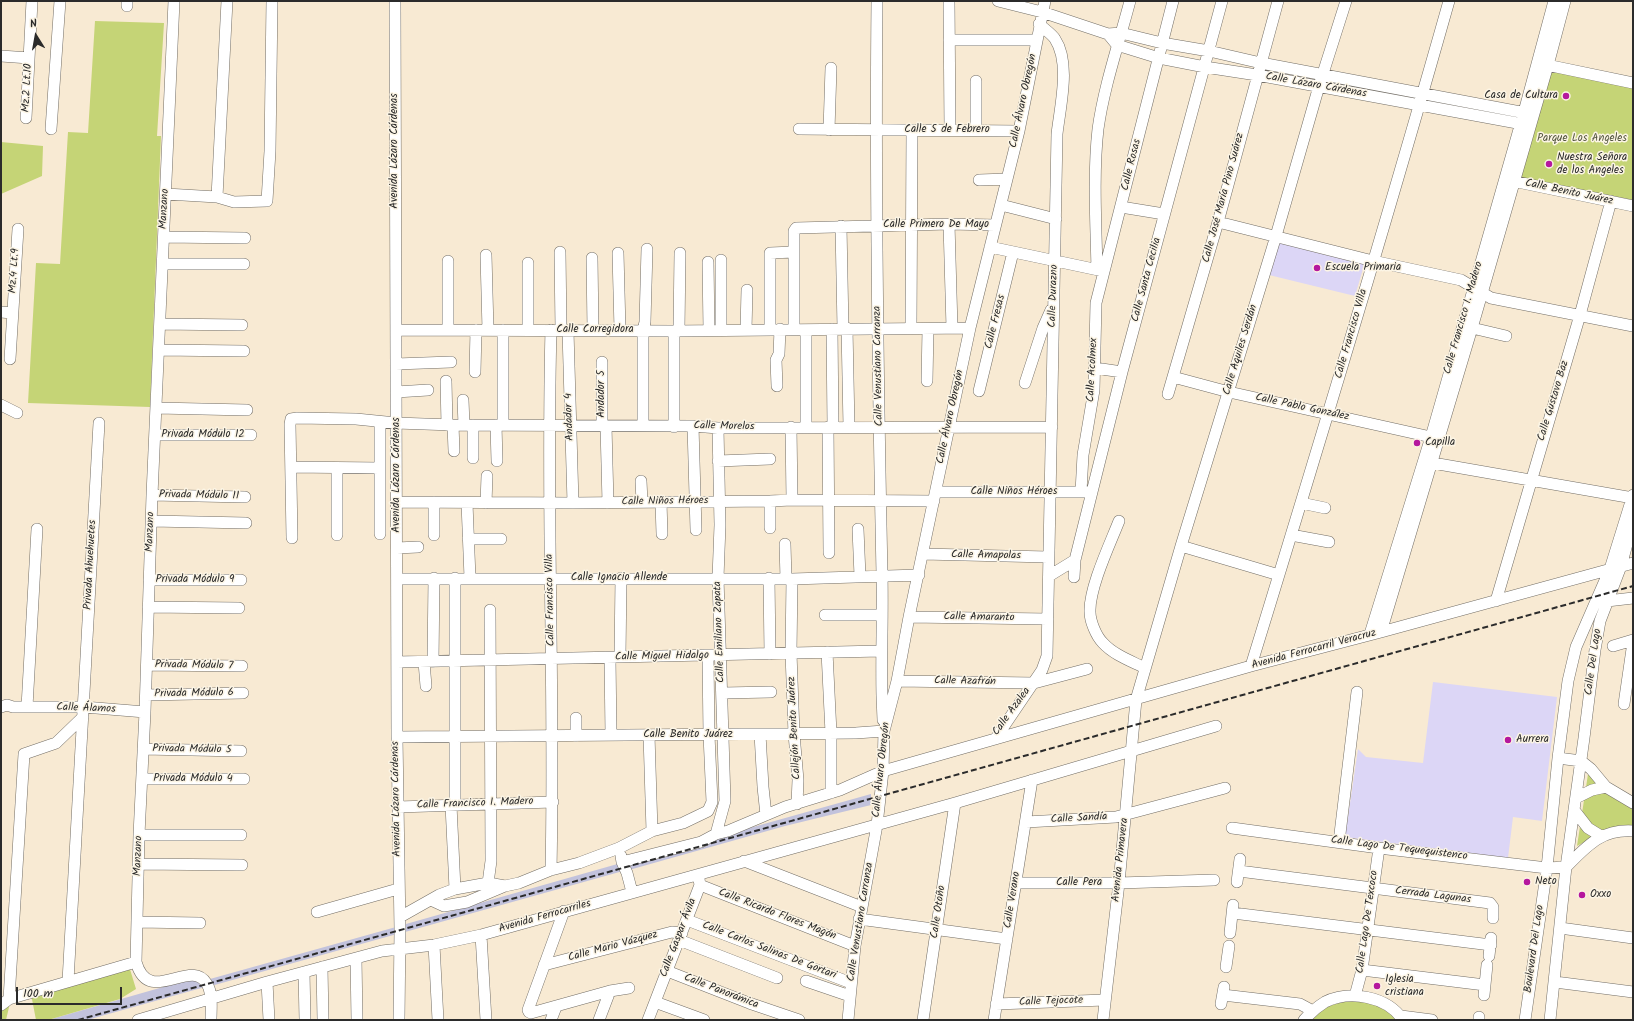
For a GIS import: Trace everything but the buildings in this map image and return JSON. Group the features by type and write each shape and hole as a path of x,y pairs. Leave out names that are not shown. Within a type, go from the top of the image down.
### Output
{"street":[{"name":"Mz.2 Lt.10","path":"26,118 32,1"},
{"path":"52,129 60,1"},
{"name":"Manzano","path":"136,962 138,864 146,695 152,495 156,435 174,1"},
{"path":"217,197 227,1"},
{"path":"166,194 217,197 234,202 267,201 270,150 272,1"},
{"name":"Avenida Lázaro Cárdenas","path":"395,1 397,502 396,737 398,889 400,917 399,948"},
{"name":"Calle Venustiano Carranza","path":"878,1 876,131 877,328 882,576 881,651 884,731"},
{"path":"949,1 950,130"},
{"name":"Calle Lázaro Cárdenas","path":"1000,1 1043,6 1108,34 1121,33 1162,43 1209,51 1323,75 1526,125"},
{"path":"990,247 1101,271 1097,141 1101,112 1117,45 1130,1"},
{"path":"1159,58 1173,1"},
{"name":"Calle Santa Cecilia","path":"1074,577 1075,560 1087,492 1122,372 1222,1"},
{"name":"Calle José María Pino Suárez","path":"1168,394 1218,222 1278,1"},
{"name":"Calle Aquiles Serdán","path":"1136,700 1181,546 1276,236 1319,86 1346,1"},
{"name":"Calle Francisco Villa","path":"1251,666 1328,414 1449,1"},
{"name":"Calle Francisco I. Madero","path":"1543,64 1554,1"},
{"name":"Calle Francisco I. Madero","path":"1428,462 1431,437 1478,290 1543,64 1565,1"},
{"name":"Calle Álvaro Obregón","path":"877,825 883,771 884,731 897,681 909,617 970,328 1019,130 1043,6"},
{"name":"Calle Durazno","path":"1039,24 1055,39 1062,56 1064,72 1057,134 1048,576"},
{"path":"1108,34 1117,45"},
{"path":"949,40 1036,40"},
{"name":"Calle Lázaro Cárdenas","path":"1117,45 1159,58 1204,68 1257,75 1319,86 1529,113"},
{"path":"1,56 29,58"},
{"name":"Calle Rosas","path":"1101,271 1121,207 1159,58"},
{"path":"1543,64 1633,83"},
{"path":"829,130 831,68"},
{"path":"976,81 976,130"},
{"name":"Calle 5 de Febrero","path":"799,129 876,131 1019,130"},
{"path":"911,328 912,130"},
{"path":"979,180 1007,179"},
{"name":"Calle Benito Juárez","path":"1510,180 1633,206"},
{"name":"Calle Gustavo Baz","path":"1496,601 1530,479 1580,316 1611,201"},
{"path":"1000,205 1056,219"},
{"path":"1121,207 1164,214"},
{"path":"1218,222 1373,261 1461,280 1491,298 1633,326"},
{"path":"949,224 952,328"},
{"name":"Calle Primero De Mayo","path":"794,252 794,231 796,228 949,224 995,225"},
{"path":"841,226 841,329 849,427"},
{"name":"Mz.4 Lt.9","path":"10,359 18,229"},
{"path":"164,237 245,238"},
{"path":"642,426 643,330 645,322 647,249"},
{"path":"560,252 560,330"},
{"path":"776,386 776,360 779,354 775,329 770,253 794,252 794,330"},
{"name":"Calle Fresas","path":"979,391 1013,252"},
{"path":"618,253 620,330"},
{"path":"674,427 680,253"},
{"path":"486,256 488,330"},
{"path":"592,258 593,330"},
{"path":"721,260 721,330"},
{"path":"448,261 448,330"},
{"path":"708,262 709,330"},
{"path":"528,263 528,330"},
{"path":"163,264 244,264"},
{"name":"Calle Acolmex","path":"1087,492 1083,455 1094,390 1096,303 1101,271"},
{"path":"746,330 747,290"},
{"name":"Calle Francisco I. Madero","path":"1376,633 1428,462 1472,328 1478,290"},
{"path":"1025,383 1043,328 1053,306"},
{"path":"1,312 12,313"},
{"path":"160,324 242,325"},
{"name":"Calle Corregidora","path":"396,330 806,330 970,328"},
{"path":"1472,328 1506,336"},
{"path":"829,553 828,500 830,427 841,329"},
{"path":"928,329 928,381"},
{"path":"476,330 476,372"},
{"path":"497,461 500,425 503,330"},
{"name":"Calle Francisco Villa","path":"551,870 553,802 549,425 560,330"},
{"name":"Andador 4","path":"560,330 570,425 573,503"},
{"path":"806,330 806,427"},
{"path":"159,350 244,351"},
{"path":"1033,358 1052,359"},
{"path":"396,364 451,362"},
{"name":"Andador 5","path":"602,362 608,503"},
{"path":"1095,368 1122,372"},
{"name":"Calle Pablo González","path":"1173,377 1229,392 1431,437"},
{"path":"446,381 459,425 473,458"},
{"path":"396,392 428,390"},
{"path":"454,451 463,400"},
{"path":"1,405 17,413"},
{"path":"156,408 247,410"},
{"name":"Calle Morelos","path":"290,467 291,420 297,418 459,425 693,426 718,428 1052,427"},
{"path":"380,422 380,534"},
{"name":"Privada Ahuehuetes","path":"68,981 99,423"},
{"path":"693,426 696,530"},
{"path":"791,427 792,500"},
{"name":"Calle Emiliano Zapata","path":"716,834 725,801 723,693 718,578 718,428"},
{"name":"Privada Módulo 12","path":"156,435 251,435"},
{"path":"718,461 770,459"},
{"path":"1428,462 1633,497 1615,567"},
{"path":"292,538 290,467 380,468"},
{"path":"337,468 337,534"},
{"path":"486,503 487,476"},
{"path":"641,481 642,502"},
{"name":"Calle Niños Héroes","path":"397,502 608,503 880,500 935,496 1087,492"},
{"name":"Privada Módulo 11","path":"152,495 246,497"},
{"path":"770,501 770,528"},
{"path":"434,502 434,535"},
{"path":"661,502 662,534"},
{"path":"467,503 470,578"},
{"path":"1301,503 1325,508"},
{"path":"152,521 246,523"},
{"path":"1119,521 1102,563 1090,599 1090,613 1094,628 1102,643 1119,656 1145,668"},
{"path":"1615,567 1633,522"},
{"path":"27,707 37,529"},
{"path":"858,529 860,576"},
{"path":"1291,535 1330,542"},
{"path":"468,539 501,539"},
{"name":"Callejón Benito Juárez","path":"785,544 789,579 794,734 798,780 797,804"},
{"path":"1181,546 1279,575"},
{"path":"397,548 418,547"},
{"name":"Calle Amapolas","path":"923,554 1048,557"},
{"path":"1048,576 1075,560"},
{"name":"Avenida Ferrocarril Veracruz","path":"996,738 1136,700 1251,666 1633,563"},
{"name":"Calle Del Lago","path":"1581,761 1594,650 1600,621 1607,602 1615,567"},
{"name":"Calle Del Lago","path":"1558,758 1568,680 1576,647 1588,618 1615,567"},
{"name":"Calle Ignacio Allende","path":"397,579 789,579 919,575"},
{"name":"Calle Azalea","path":"622,862 701,842 716,834 728,831 766,815 831,793 883,771 996,738 1034,683 1042,670 1047,656 1048,576"},
{"path":"426,686 429,662 434,578"},
{"path":"455,578 455,736 453,805 455,889"},
{"path":"611,735 621,578"},
{"path":"768,578 770,654"},
{"name":"Privada Módulo 9","path":"149,580 241,580"},
{"path":"1607,602 1633,598"},
{"path":"148,606 239,608"},
{"path":"488,883 491,861 490,610"},
{"path":"825,615 882,615"},
{"name":"Calle Amaranto","path":"909,617 1048,619"},
{"path":"1588,618 1600,621"},
{"path":"1613,646 1633,641 1627,698"},
{"name":"Calle Miguel Hidalgo","path":"397,662 454,662 881,651"},
{"path":"827,652 831,734 831,793"},
{"path":"431,900 444,906 467,902 505,886 519,883 551,870 579,863 619,848 652,831 683,823 708,811 712,802 708,656"},
{"name":"Privada Módulo 7","path":"147,665 242,666"},
{"name":"Calle Azafrán","path":"897,681 1034,683 1087,669"},
{"path":"723,693 771,692"},
{"path":"1339,842 1357,692"},
{"name":"Privada Módulo 6","path":"146,695 243,693"},
{"name":"Avenida Primavera","path":"1103,1020 1119,883 1136,700"},
{"name":"Calle Álamos","path":"1,707 7,705 13,707 83,712 145,712"},
{"path":"1,712 9,710 13,707"},
{"path":"83,712 56,743 24,754 5,1002 68,981 136,962 138,970 144,977 152,982 162,982 184,976 200,977 208,984 211,1020"},
{"path":"576,718 576,736"},
{"name":"Avenida Ferrocarriles","path":"138,1020 267,982 356,958 399,948 434,945 481,935 632,892 699,880 744,861 955,803 1216,726"},
{"name":"Calle Benito Juárez","path":"396,737 831,734 884,731"},
{"path":"760,734 766,815"},
{"path":"649,735 652,831"},
{"name":"Privada Módulo 5","path":"143,749 241,751"},
{"path":"1558,758 1581,761 1591,769 1606,787 1633,802"},
{"name":"Boulevard Del Lago","path":"1525,1020 1547,868 1558,758"},
{"name":"Boulevard Del Lago","path":"1550,1020 1566,867 1581,761"},
{"name":"Privada Módulo 4","path":"142,779 244,779"},
{"name":"Calle Verano","path":"994,1020 1032,780"},
{"path":"1576,798 1592,790 1606,787"},
{"name":"Calle Sandía","path":"1026,822 1116,817 1225,788"},
{"name":"Calle Francisco I. Madero","path":"398,807 553,802"},
{"name":"Calle Otoño","path":"923,1020 955,803"},
{"path":"1574,810 1588,828 1601,836"},
{"name":"Calle Venustiano Carranza","path":"848,1020 859,919 877,825"},
{"name":"Calle Lago De Tequequistenco","path":"1232,828 1379,848 1547,868 1566,867"},
{"path":"1566,867 1586,847 1601,836 1620,830 1633,830"},
{"path":"139,835 240,835"},
{"path":"619,848 622,862 628,873 632,892"},
{"name":"Calle Lago De Texcoco","path":"1355,996 1362,970 1379,848"},
{"path":"1237,882 1240,859"},
{"path":"744,861 862,907"},
{"path":"138,864 242,865"},
{"name":"Cerrada Lagunas","path":"1239,871 1492,904 1493,918"},
{"name":"Calle Gaspar Ávila","path":"648,1020 687,920 699,880"},
{"name":"Calle Ricardo Flores Magón","path":"699,880 855,946"},
{"name":"Calle Pera","path":"1016,883 1119,883 1214,880"},
{"path":"400,917 455,889 488,883 505,886"},
{"path":"317,912 398,889"},
{"path":"1230,933 1233,909 1368,929 1490,951 1485,990 1362,970"},
{"path":"564,912 528,1010 529,1012 532,1013 610,991 629,988"},
{"path":"859,919 1007,939"},
{"name":"Calle Carlos Salinas De Gortari","path":"687,920 851,983"},
{"path":"137,922 200,923"},
{"path":"1560,928 1633,938"},
{"name":"Calle Mario Vázquez","path":"544,965 672,932 777,978"},
{"path":"481,935 486,1020"},
{"path":"434,945 438,1020"},
{"path":"1226,967 1229,946"},
{"path":"399,948 399,1020"},
{"path":"356,958 357,1020"},
{"path":"322,967 323,1020"},
{"name":"Calle Panorámica","path":"667,971 749,1003 799,1020"},
{"path":"304,972 305,1020"},
{"path":"806,981 850,996"},
{"path":"267,982 269,1020"},
{"path":"1555,982 1633,992"},
{"path":"599,1020 610,991"},
{"path":"1223,995 1300,1004 1312,1011"},
{"path":"1304,1020 1312,1011 1326,1002 1340,997 1355,996 1370,998 1385,1004 1402,1018 1432,1020"},
{"name":"Calle Tejocote","path":"996,1004 1105,1000"},
{"path":"655,1002 692,1018 704,1020"},
{"path":"551,1020 556,1007"}],"shaded area":[{"name":"Escuela Primaria","path":"1277,242 1365,262 1355,296 1269,275"},
{"path":"1433,682 1557,697 1542,821 1513,817 1508,858 1345,837 1358,749 1366,757 1423,763"},
{"path":"871,794 871,805 785,826 629,870 628,862"},
{"path":"621,863 623,871 405,932 406,924"},
{"path":"396,927 397,934 211,986 210,979"},
{"path":"184,981 204,981 205,987 87,1020 48,1020"}],"green space":[{"path":"95,21 164,23 157,136 161,136 150,407 28,403 36,263 60,264 68,132 88,133"},
{"name":"Parque Los Angeles","path":"1549,69 1633,88 1633,200 1521,178"},
{"path":"1,142 43,146 42,176 1,194"},
{"path":"1588,774 1614,798 1620,802 1633,806 1633,826 1611,829 1577,846"},
{"path":"129,966 136,989 120,999 48,1020 36,1020 31,994"},
{"path":"1351,999 1382,1006 1399,1020 1308,1020 1320,1009"},
{"path":"10,1003 6,1020 1,1020 1,1009"}],"railway":[{"path":"78,1020 1633,586"}],"place":[{"name":"Casa de Cultura","path":"1566,96"},
{"name":"Nuestra Señora de los Angeles","path":"1549,164"},
{"name":"Escuela Primaria","path":"1317,268"},
{"name":"Capilla","path":"1417,443"},
{"name":"Aurrera","path":"1508,740"},
{"name":"Neto","path":"1527,882"},
{"name":"Oxxo","path":"1582,895"},
{"name":"Iglesia cristiana","path":"1377,986"}]}
